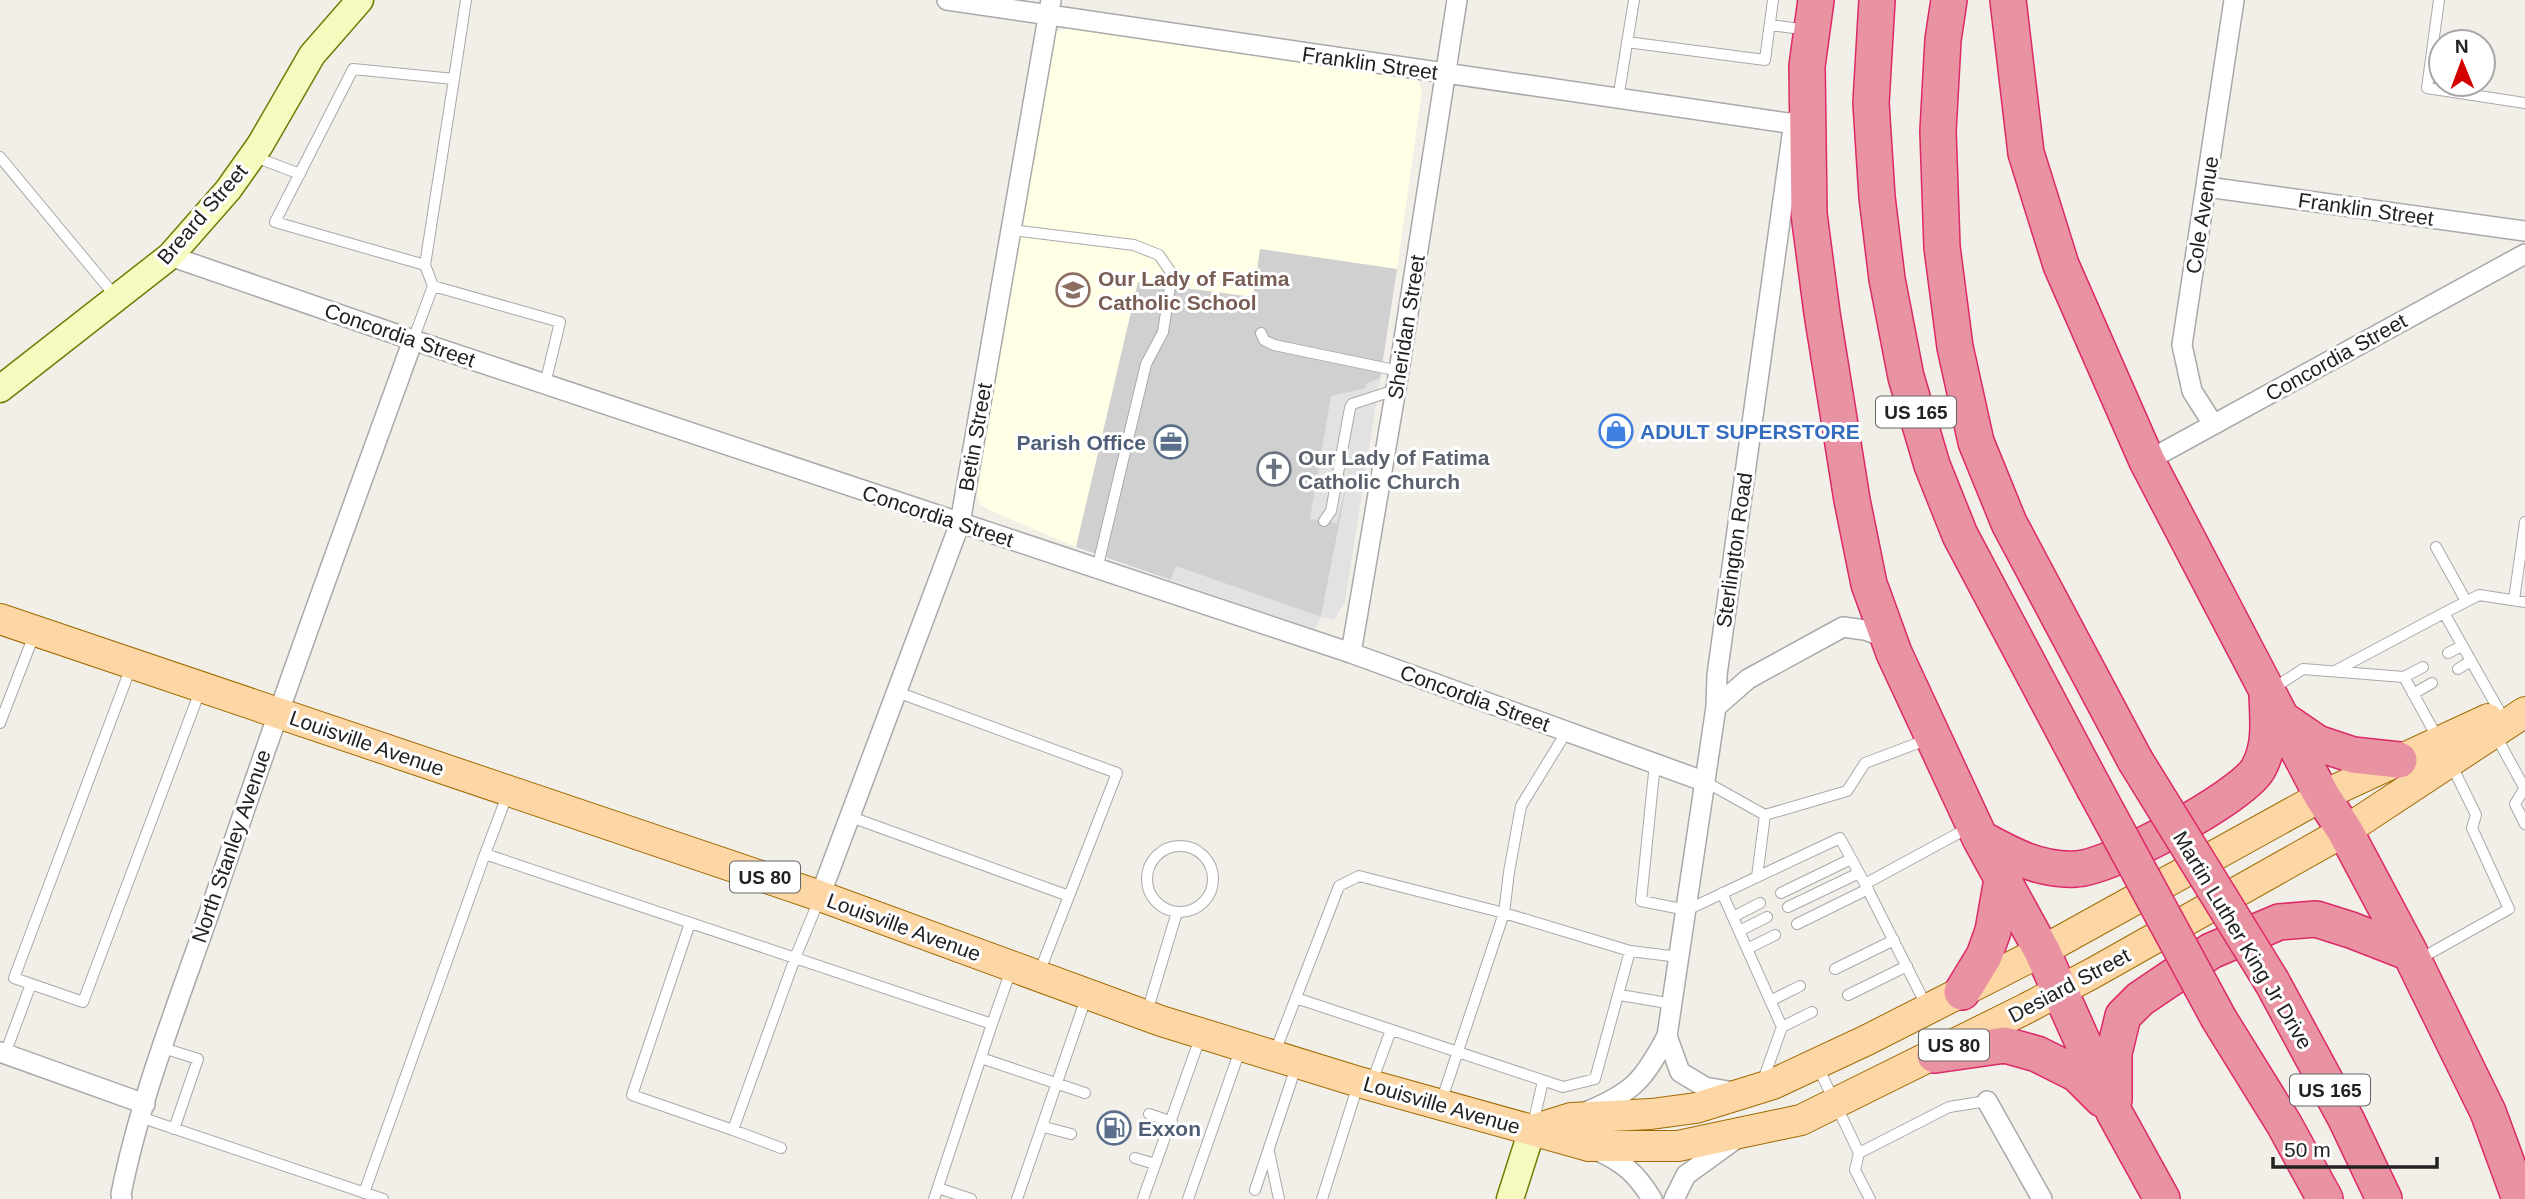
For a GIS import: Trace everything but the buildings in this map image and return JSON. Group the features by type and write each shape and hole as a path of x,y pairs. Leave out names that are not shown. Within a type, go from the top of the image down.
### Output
{"highway":[{"name":"US 165","path":"1877,0 1871,103 1877,197 1887,279 1906,377 1933,465 1960,535 2094,788 2219,1019 2284,1124 2325,1199"},
{"name":"Martin Luther King Jr Drive","path":"1949,0 1943,40 1938,131 1942,247 1955,347 1976,442 2009,523 2135,760 2272,982 2346,1119 2384,1199"},
{"path":"2008,0 2026,153 2062,265 2147,460 2274,706 2412,958 2488,1112 2520,1199"},
{"path":"1814,15 1807,66 1809,214 1824,327 1870,584 1894,653 1977,831 2042,951 2114,1112 2162,1199"},
{"path":"2274,706 2317,743 2353,755 2399,760"},
{"path":"1977,831 2018,859 2054,869 2078,870 2101,864 2149,842 2230,795 2258,770 2269,737 2274,706"},
{"path":"1962,992 1984,956 1993,931 2002,879"},
{"path":"2114,1112 2114,1053 2123,1016 2140,999 2211,951 2279,922 2316,919 2412,958"},
{"path":"1935,1055 2005,1045 2037,1054 2077,1074 2114,1112"}],"main road":[{"name":"Louisville Avenue","path":"0,619 820,896 1146,1016 1365,1083 1532,1130"},
{"name":"Desiard Street","path":"1532,1130 1589,1146 1678,1146 1801,1120 2060,992 2344,831 2445,752 2511,715"},
{"name":"Desiard Street","path":"1532,1130 1571,1118 1651,1114 1696,1108 1754,1091 1816,1064 2042,951 2322,796 2399,760 2445,752"}],"street":[{"name":"Breard Street","path":"0,389 170,256 228,190 252,156 312,55 360,0"},
{"name":"Franklin Street","path":"947,0 1050,8 1447,74 1794,124"},
{"name":"Sheridan Street","path":"1351,653 1398,381 1457,0"},
{"name":"Cole Avenue","path":"2213,424 2192,391 2182,345 2234,0"},
{"name":"Betin Street","path":"820,896 960,523 1050,8"},
{"name":"Sterlington Road","path":"1571,1118 1601,1106 1633,1088 1650,1068 1667,1036 1716,707 1717,675 1794,124 1807,66"},
{"name":"Franklin Street","path":"2207,187 2525,231"},
{"name":"Concordia Street","path":"2147,460 2525,254"},
{"name":"Concordia Street","path":"170,256 413,340 1351,653 1703,781"},
{"name":"North Stanley Avenue","path":"118,1197 142,1111 277,712 413,340"},
{"path":"1716,707 1748,679 1843,627 1857,613 1870,584"},
{"path":"1843,627 1878,635 1894,653"},
{"path":"1667,1036 1680,1072 1689,1078 1704,1087 1724,1092 1754,1091"},
{"path":"2,1053 142,1111"},
{"path":"1987,1101 2042,1199"},
{"path":"1510,1199 1532,1130"},
{"path":"1674,1199 1686,1175 1746,1132"},
{"path":"1589,1146 1628,1168 1638,1177 1652,1199"}],"lane":[{"path":"413,340 433,286 425,265 466,0"},
{"path":"1618,99 1634,0"},
{"path":"1627,42 1765,61 1773,0"},
{"path":"2439,0 2427,88 2525,103"},
{"path":"1770,25 1814,15"},
{"path":"425,265 275,222 353,69 454,79"},
{"path":"252,156 300,174"},
{"path":"0,157 117,298"},
{"path":"1012,230 1134,245 1159,255 1172,274 1163,332 1146,364 1097,569"},
{"path":"433,286 560,322 545,384"},
{"path":"1261,333 1264,340 1273,345 1398,381"},
{"path":"1324,521 1331,511 1352,404 1398,381"},
{"path":"2514,600 2525,522"},
{"path":"2436,547 2466,601"},
{"path":"2335,671 2479,594 2525,602"},
{"path":"2444,613 2471,661 2511,715 2524,789 2515,804 2525,824"},
{"path":"0,723 35,631"},
{"path":"2448,653 2462,646"},
{"path":"2458,669 2471,661"},
{"path":"132,664 14,978 83,1002 202,687"},
{"path":"2274,706 2303,669 2404,677 2423,667"},
{"path":"2404,677 2476,815 2472,828 2509,909 2412,958"},
{"path":"2413,694 2432,683"},
{"path":"897,692 1117,773 1069,896 992,1024 936,1194 971,1199"},
{"path":"1440,1104 1504,913 1508,873 1521,806 1567,731"},
{"path":"1703,781 1765,815 1847,791 1866,763 1934,738"},
{"path":"1656,763 1640,901 1687,910 1840,838 1928,1009"},
{"path":"364,1193 509,791"},
{"path":"1757,877 1765,815"},
{"path":"851,817 1069,896"},
{"path":"1797,924 1977,831"},
{"path":"1182,846 1203,855 1212,873 1213,884 1204,902 1187,912 1177,912 1156,903 1146,882 1152,860 1160,852 1182,846"},
{"path":"485,855 992,1024"},
{"path":"1782,893 1851,859"},
{"path":"1788,907 1859,873"},
{"path":"1255,1190 1268,1150 1296,998 1339,886 1359,876 1504,913 1630,951 1680,957"},
{"path":"1722,893 1782,1027"},
{"path":"733,1130 820,896"},
{"path":"1733,916 1760,903"},
{"path":"1146,1016 1177,912"},
{"path":"1739,931 1767,917"},
{"path":"690,923 632,1095 781,1148"},
{"path":"1747,949 1775,935"},
{"path":"1835,969 1894,940"},
{"path":"1296,998 1563,1087 1595,1079 1630,951"},
{"path":"1848,995 1906,966"},
{"path":"2,1053 32,984"},
{"path":"1770,1001 1800,986"},
{"path":"1017,1199 1044,1127 1087,994"},
{"path":"1619,995 1673,1004"},
{"path":"1754,1091 1782,1027 1812,1012"},
{"path":"1322,1199 1365,1083 1391,1030"},
{"path":"1143,1199 1201,1034"},
{"path":"1188,1199 1241,1046"},
{"path":"163,1048 198,1059 174,1129"},
{"path":"981,1058 1085,1093"},
{"path":"1816,1064 1859,1153 1855,1170 1870,1199"},
{"path":"1532,1130 1543,1080"},
{"path":"1859,1153 1949,1107 1987,1101"},
{"path":"142,1111 174,1129 383,1199"},
{"path":"1149,1114 1172,1122"},
{"path":"1044,1127 1070,1134"},
{"path":"1268,1150 1279,1199"},
{"path":"1135,1158 1155,1164"}],"shaded area":[{"name":"Our Lady of Fatima Catholic School","path":"1072,27 1411,76 1418,81 1422,91 1397,269 1261,249 1253,297 1139,282 1076,547 991,511 980,504 977,495 1050,42 1058,31"},
{"path":"1260,249 1397,269 1380,379 1367,383 1321,617 1176,567 1171,580 1076,547 1138,282 1253,297"},
{"path":"1380,379 1345,601 1334,620 1321,617 1355,447 1337,523 1310,519 1331,396 1366,388 1367,383"},
{"path":"1176,566 1321,617 1315,630 1171,580"}],"place":[{"name":"Our Lady of Fatima Catholic School","path":"1073,290"},
{"name":"ADULT SUPERSTORE","path":"1616,431"},
{"name":"Parish Office","path":"1171,442"},
{"name":"Our Lady of Fatima Catholic Church","path":"1274,469"},
{"name":"Exxon","path":"1114,1128"}]}
